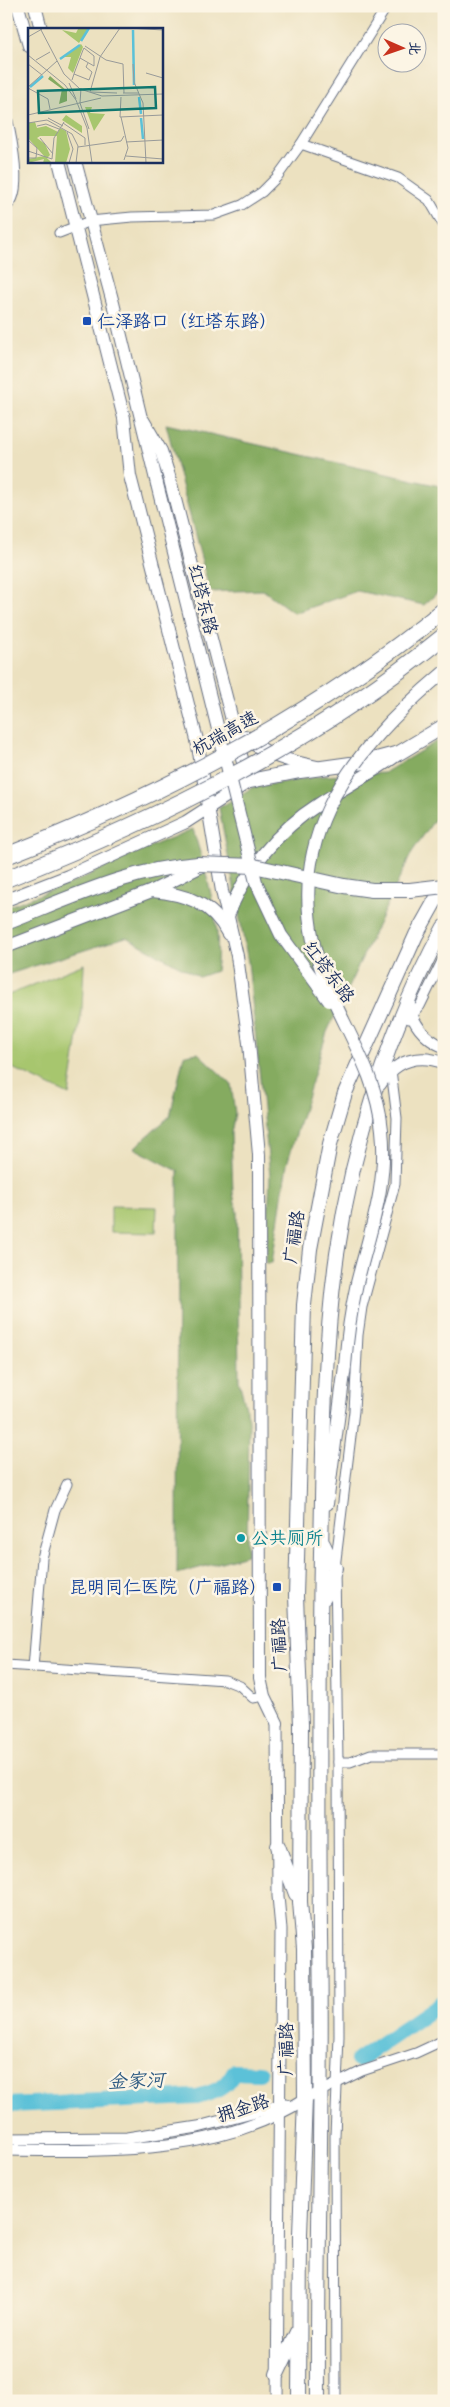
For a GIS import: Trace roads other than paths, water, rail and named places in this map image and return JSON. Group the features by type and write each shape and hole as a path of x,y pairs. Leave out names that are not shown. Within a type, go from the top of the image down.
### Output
{"highway":[{"name":"杭瑞高速","path":"6,856 137,802 251,742 357,675 444,610"},
{"path":"6,878 146,821 244,770 338,714 444,636"}],"main road":[{"path":"18,6 28,42"},
{"path":"35,6 41,28"},
{"path":"59,162 124,418 130,476 197,740 234,945 249,1043 260,1155 260,1678 264,1696 277,1723"},
{"name":"红塔东路","path":"75,162 143,420 157,484 256,882 281,936 345,1024"},
{"path":"143,420 161,451 169,476 248,782"},
{"path":"320,1610 335,1568 322,1541 353,1304 378,1208 384,1156 382,1122 375,1091 322,970 313,935 309,888 316,838 332,799 358,758 395,716 444,672"},
{"path":"229,714 242,734 268,754 289,762 322,768"},
{"path":"228,916 235,896 244,881 281,833 320,803 371,774 399,753 444,726"},
{"path":"6,871 81,843 177,799 205,789 365,762 399,753"},
{"path":"6,900 68,876 186,822 248,782"},
{"path":"7,947 152,891 217,858"},
{"path":"6,923 142,873 198,864 262,867 344,886 372,890 404,890 444,885"},
{"name":"广福路","path":"299,2401 300,2234 304,2099 304,1949 300,1902 300,1725 296,1596 304,1315 310,1249 330,1144 345,1093 416,935 444,885"},
{"path":"152,891 173,893 195,900 222,922 234,945"},
{"name":"广福路","path":"318,2401 321,2091 320,1610 327,1387 337,1253 357,1151 375,1092 395,1035 444,927"},
{"path":"278,1846 300,1902"},
{"path":"277,2374 299,2327"}],"street":[{"path":"59,232 90,221 132,217 179,218 214,215 242,205 262,192 277,177 301,144 387,6"},
{"path":"6,112 13,141 16,186 14,198 6,206"},
{"path":"301,144 398,178 429,200 444,226"},
{"path":"336,2401 335,2136 338,2084 338,1762 335,1568 354,1411 361,1316 396,1184 397,1118 390,1071 395,1035 420,1006 444,957"},
{"path":"409,1002 412,1016 426,1036 444,1046"},
{"path":"375,1092 390,1071 400,1063 412,1059 434,1059 444,1063"},
{"path":"33,1668 42,1558 55,1510 67,1484"},
{"path":"6,1665 225,1680 240,1686 253,1698 264,1696"},
{"path":"277,1723 281,1929 277,2401"},
{"path":"338,1762 350,1762 371,1754 444,1754"},
{"path":"304,2099 362,2071 444,2040"},
{"name":"拥金路","path":"6,2150 127,2150 207,2137 304,2099"},
{"name":"拥金路","path":"6,2139 127,2138 198,2127 280,2110"}],"waterway":[{"name":"金家河","path":"358,2060 444,2001"},
{"name":"金家河","path":"6,2105 197,2097 219,2089 231,2078 234,2072 259,2073"}],"place":[{"name":"仁泽路口（红塔东路）","path":"87,321"},
{"name":"公共厕所","path":"241,1538"},
{"name":"昆明同仁医院（广福路）","path":"277,1587"}]}
